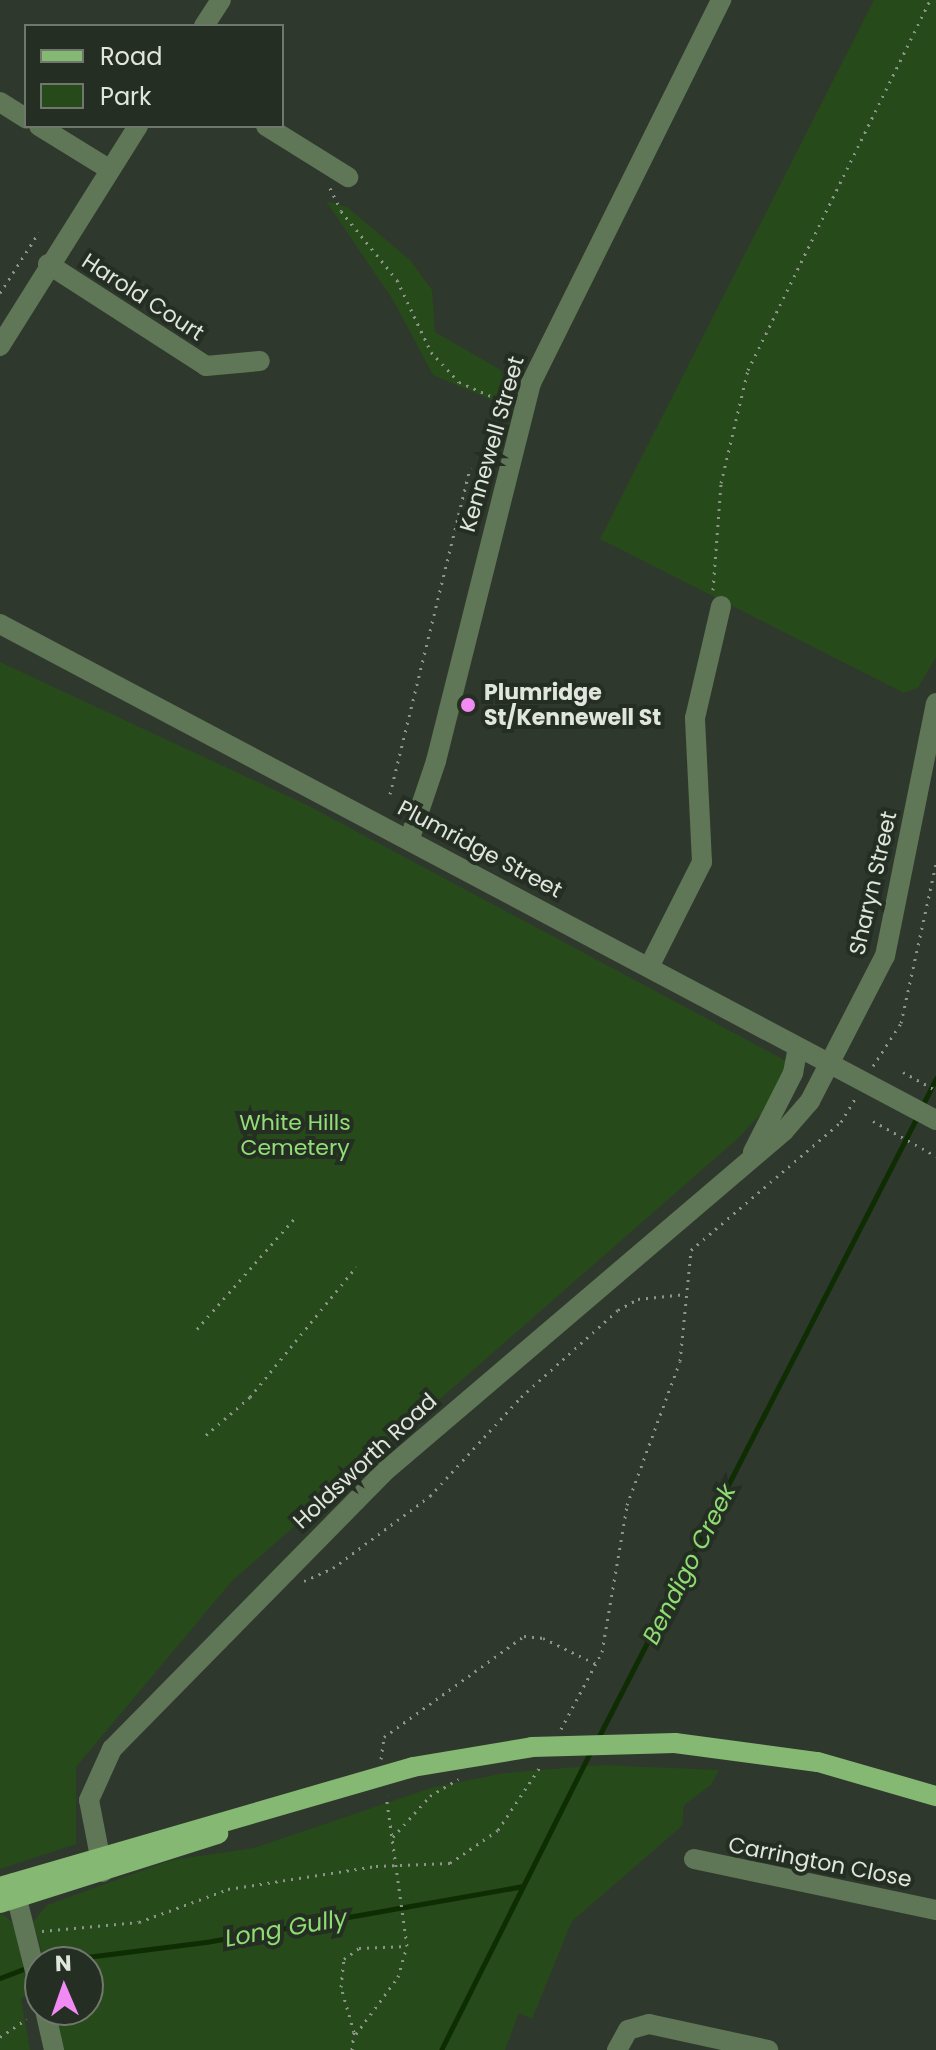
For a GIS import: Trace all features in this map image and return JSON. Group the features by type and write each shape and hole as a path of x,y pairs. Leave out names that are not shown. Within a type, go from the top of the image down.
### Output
{"main road":[{"path":"7,1893 330,1789 440,1761 675,1743 818,1762 936,1796"}],"street":[{"path":"205,24 221,0"},
{"name":"Kennewell Street","path":"410,838 436,761 522,409 582,272 721,0"},
{"path":"0,102 24,117"},
{"path":"42,128 109,169"},
{"path":"0,346 48,264 137,128"},
{"path":"269,128 339,171"},
{"name":"Harold Court","path":"48,264 206,366 260,361"},
{"path":"649,967 702,862 695,718 717,602"},
{"name":"Plumridge Street","path":"0,624 410,838 830,1066 936,1120"},
{"name":"Sharyn Street","path":"830,1066 887,947 936,703"},
{"name":"Holdsworth Road","path":"753,1152 793,1073 798,1048"},
{"name":"Holdsworth Road","path":"101,1864 89,1800 112,1749 383,1473 753,1152 797,1118 830,1066"},
{"name":"Carrington Close","path":"694,1859 936,1910"},
{"path":"7,1893 32,1946"},
{"path":"617,2050 628,2030 649,2024 768,2050"},
{"path":"43,2026 54,2050"}],"path":[{"path":"717,602 721,483 748,370 930,0"},
{"path":"339,171 326,180 341,211 397,280 431,352 459,382 522,409"},
{"path":"0,293 39,232"},
{"path":"390,794 470,468"},
{"path":"867,1075 901,1023 936,864"},
{"path":"903,1072 936,1090"},
{"path":"559,1733 596,1664 627,1505 680,1361 686,1294 695,1243 841,1122 859,1091"},
{"path":"873,1121 936,1156"},
{"path":"197,1329 294,1219"},
{"path":"206,1435 250,1397 356,1267"},
{"path":"293,1585 333,1568 430,1496 521,1397 618,1310 638,1299 686,1294"},
{"path":"381,1761 384,1737 524,1636 543,1638 596,1664"},
{"path":"31,1942 123,1925 228,1889 398,1865 436,1865 469,1854 520,1805 538,1754"},
{"path":"393,1837 430,1796 464,1776"},
{"path":"354,2036 398,1977 407,1946 386,1789"},
{"path":"352,2050 354,2036 341,1987 344,1959 359,1948 407,1946"},
{"path":"0,2037 24,2022"}],"green space":[{"path":"874,0 936,0 936,657 918,688 904,693 600,539"},
{"path":"326,201 347,207 410,260 432,290 435,332 501,370 504,386 497,402 433,375 393,300"},
{"name":"White Hills Cemetery","path":"0,662 309,806 790,1063 762,1113 736,1140 232,1581 76,1767 76,1844 0,1869"},
{"path":"602,1765 719,1770 711,1785 684,1805 682,1826 572,1921 532,2019 519,2013 505,2050 62,2050 56,2026 104,2026 104,1946 40,1946 33,1922 47,1905 172,1860 254,1848 434,1787 505,1773"},
{"path":"0,1913 13,1922 24,1971 24,1997 21,1999 30,2050 0,2050"}],"waterway":[{"name":"Bendigo Creek","path":"921,1108 936,1078"},
{"name":"Bendigo Creek","path":"598,1738 917,1117"},
{"name":"Bendigo Creek","path":"441,2050 591,1751"},
{"name":"Long Gully","path":"104,1955 206,1942 523,1886"},
{"name":"Long Gully","path":"0,1978 24,1969"}],"place":[{"name":"Plumridge St/Kennewell St","path":"468,705"}]}
